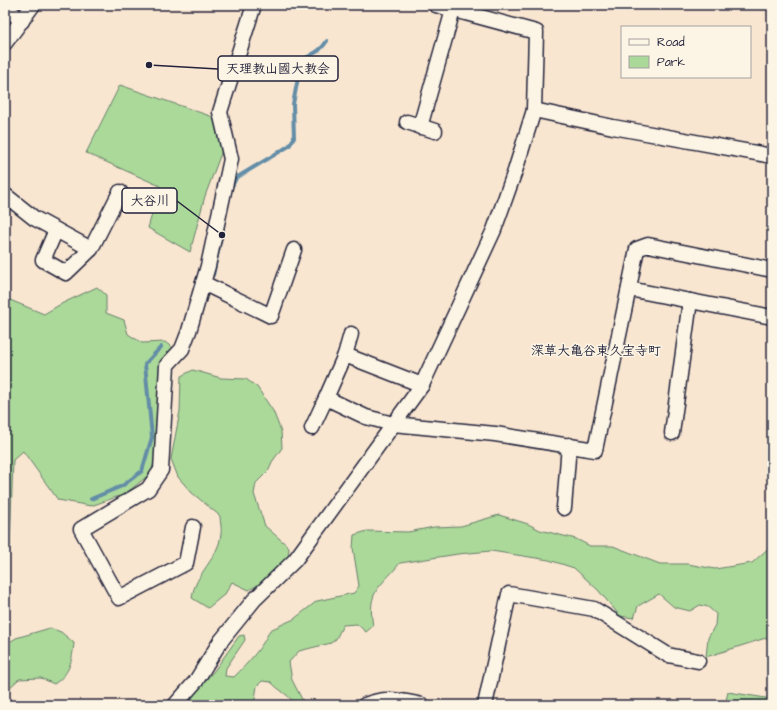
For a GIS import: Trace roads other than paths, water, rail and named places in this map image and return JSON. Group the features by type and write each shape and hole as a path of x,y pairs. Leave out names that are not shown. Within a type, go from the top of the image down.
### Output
{"street":[{"path":"5,43 33,5"},
{"path":"193,527 186,563 119,598 81,529 148,488 162,470 167,365 182,349 207,285 229,190 231,159 220,112 254,5"},
{"path":"174,705 196,680 220,642 254,600 295,560 422,385 494,230 515,171 534,110 536,32 436,5"},
{"path":"5,7 22,21"},
{"path":"435,131 414,124 453,10"},
{"path":"534,110 614,127 772,156"},
{"path":"56,230 43,260 66,273 91,249 120,192"},
{"path":"5,195 34,218 91,249"},
{"path":"326,398 366,417 393,424 495,434 595,450 637,249 648,245 772,270"},
{"path":"207,285 271,316 294,250"},
{"path":"629,290 772,317"},
{"path":"672,433 690,301"},
{"path":"312,428 345,355 352,334"},
{"path":"345,355 422,385"},
{"path":"564,508 569,445"},
{"path":"485,705 508,594 594,609 668,655 698,661"},
{"path":"365,705 378,699 399,700 422,705"}],"waterway":[{"path":"232,186 236,178 289,146 294,138 293,104 301,62 317,52 327,41"},
{"path":"213,275 223,227"},
{"path":"91,499 122,486 142,471 152,437 145,364 161,347"}],"place":[{"name":"天理教山國大教会","path":"149,65"},
{"name":"大谷川","path":"222,235"}],"district":[{"name":"深草大亀谷東久宝寺町","path":"596,351"}]}
